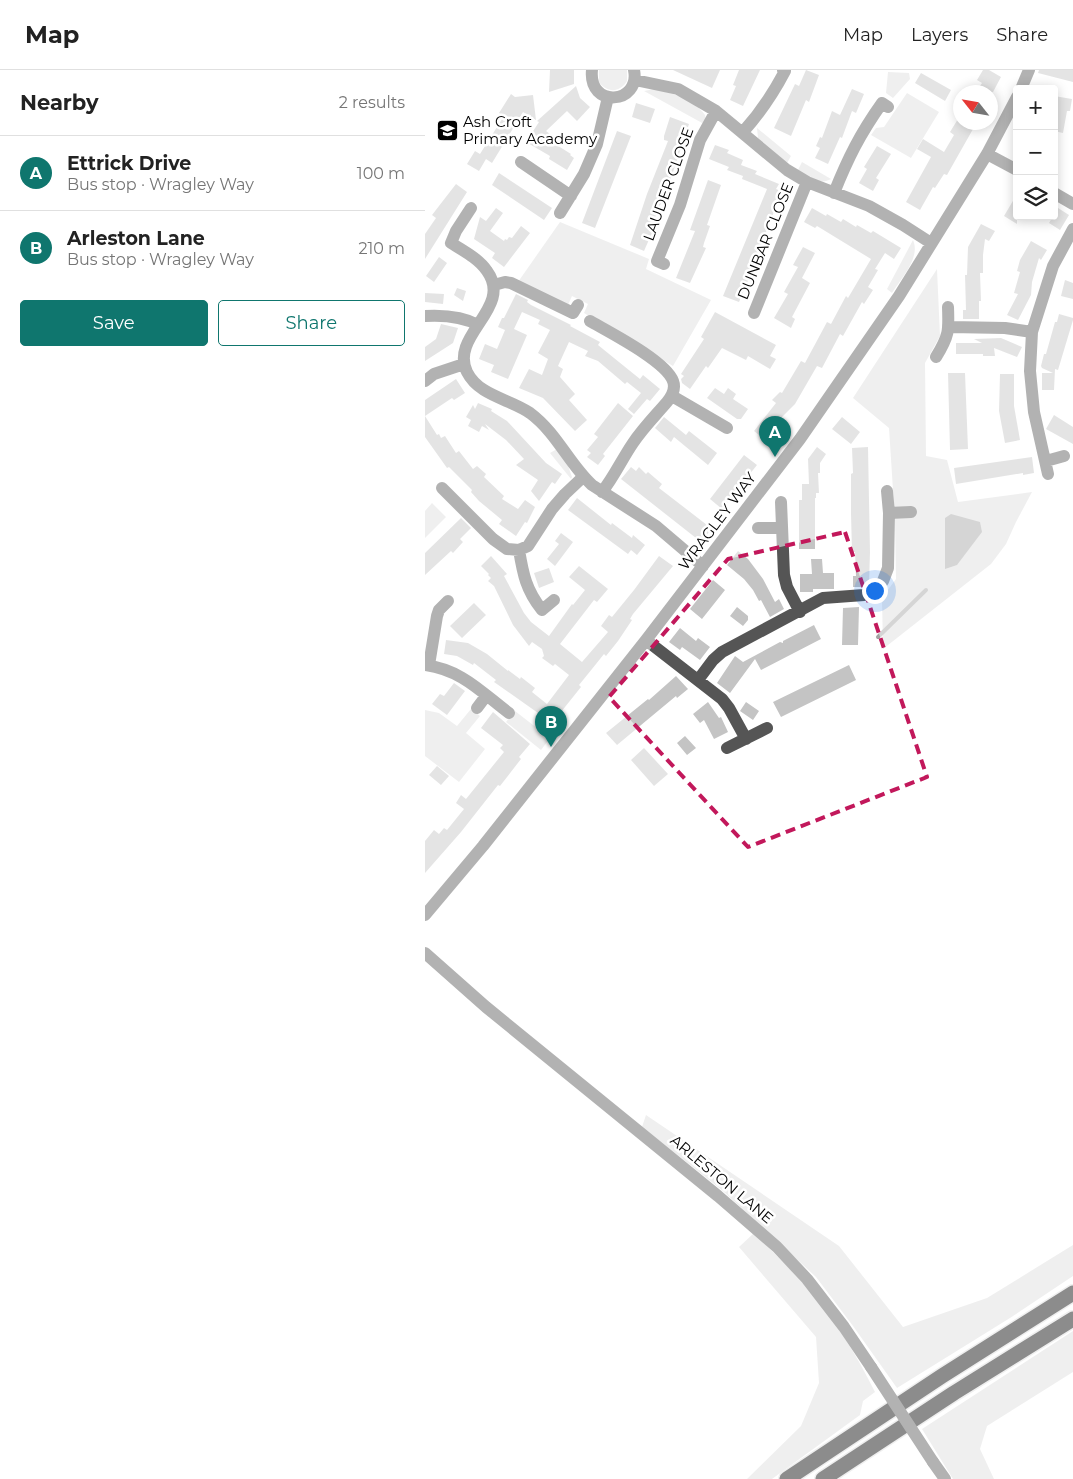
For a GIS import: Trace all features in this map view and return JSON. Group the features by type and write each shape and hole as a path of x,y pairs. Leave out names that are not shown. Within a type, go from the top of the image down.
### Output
{"highway":[{"path":"787,1479 942,1376 1073,1293"},
{"path":"823,1479 954,1393 1073,1319"}],"street":[{"path":"592,70 593,84 596,90 608,97 623,96 629,91 635,75 678,89 716,111 787,170 807,182 869,206 931,243"},
{"path":"743,132 761,112 774,92 785,71 783,70"},
{"path":"1023,85 1029,70"},
{"path":"560,213 584,174 597,144 608,97"},
{"path":"834,193 851,151 864,129 883,103 888,107"},
{"name":"WRAGLEY WAY","path":"425,915 483,846 646,640 795,446 853,364 931,243 987,154 1013,105"},
{"name":"LAUDER CLOSE","path":"664,264 657,261 680,205 701,140 716,111"},
{"path":"987,154 1013,168"},
{"path":"521,162 571,196"},
{"name":"DUNBAR CLOSE","path":"754,313 807,182"},
{"path":"1058,195 1073,204"},
{"path":"471,208 448,247 476,259 488,271 494,285 493,297 488,310 467,343 464,354 464,364 474,382 487,392 527,411 556,437 583,477 656,526 703,566"},
{"path":"1064,456 1047,468 1034,412 1029,370 1032,332 1053,266 1068,248 1073,229"},
{"path":"494,285 505,282 511,283 573,313 578,305"},
{"path":"937,357 948,337 950,327 948,307"},
{"path":"425,316 440,315 458,318 469,320 478,325"},
{"path":"589,321 637,349 666,371 673,381 675,389 672,396 651,418 633,443 603,492"},
{"path":"950,327 1005,328 1032,332"},
{"path":"425,381 434,374 464,364"},
{"path":"672,396 727,428"},
{"path":"442,488 493,539 507,549 519,550 528,546 552,509 583,477"},
{"path":"698,680 713,660 722,652 800,612 823,598 864,595 876,590 883,581 888,568 889,513 887,491"},
{"path":"781,502 784,575 800,612"},
{"path":"889,513 911,512"},
{"path":"758,528 781,528"},
{"path":"519,550 532,597 542,610 555,600"},
{"path":"447,601 439,610 437,616 427,665 450,671 467,679 486,696 509,712"},
{"path":"646,640 722,699 746,739"},
{"path":"477,708 486,696"},
{"path":"727,748 767,728"},
{"name":"ARLESTON LANE","path":"425,953 486,1007 719,1196 777,1247 807,1279 844,1327 945,1479"}],"highlighted area":[{"path":"845,532 927,777 748,847 609,697 728,559"}],"shaded area":[{"path":"599,70 627,70 627,81 621,88 610,90 599,82"},
{"path":"888,72 909,73 910,79 893,98 886,93"},
{"path":"654,89 689,101 700,109 705,115 706,121 704,124 644,91"},
{"path":"907,93 939,112 911,158 871,135 876,128 884,127"},
{"path":"757,128 791,156 787,163 758,138"},
{"path":"802,162 831,179 818,181 798,170"},
{"path":"560,222 649,259 646,269 711,300 673,366 584,313 588,304 572,296 568,305 518,282"},
{"path":"913,240 915,247 912,261 892,293 887,289"},
{"path":"937,269 940,336 925,363 926,456 947,460 958,502 1032,492 1006,544 991,564 883,649 882,598 896,579 895,521 889,428 853,398"},
{"path":"557,449 567,463 571,479 550,453"},
{"path":"432,503 446,517 425,538 425,511"},
{"path":"951,514 980,522 982,532 957,565 945,569 945,518"},
{"path":"471,709 480,716 466,733 485,749 459,782 425,756 425,710 439,713 457,726"},
{"path":"515,711 542,732 546,728 553,734 541,750 506,722"},
{"path":"646,1115 839,1246 903,1327 987,1298 1073,1245 1073,1276 1010,1318 897,1388 816,1277 723,1191 642,1127"},
{"path":"754,1233 799,1278 825,1309 852,1350 875,1392 863,1401 860,1415 772,1479 747,1479 801,1426 819,1383 816,1337 739,1247"},
{"path":"1073,1331 1073,1372 987,1426 980,1449 994,1479 953,1479 922,1429"}],"building":[{"path":"550,70 574,70 574,84 549,92"},
{"path":"673,70 720,70 712,88"},
{"path":"739,70 760,70 743,106 730,100 736,86 733,85"},
{"path":"806,70 819,75 809,102 806,100 791,136 774,128 795,84 799,86"},
{"path":"983,70 989,70 1001,77 997,85 981,85 982,83 977,80"},
{"path":"1039,70 1073,70 1073,82 1038,73"},
{"path":"921,73 951,90 945,101 915,83"},
{"path":"576,86 580,98 590,107 577,121 567,111 546,131 550,134 547,139 571,154 574,158 567,170 549,159 550,156 526,142 539,122 537,121"},
{"path":"852,89 864,94 856,113 852,111 842,138 840,137 828,164 815,158 820,148 816,146 820,137 822,138 832,111 840,115"},
{"path":"511,94 515,97 533,95 536,120 523,112 492,163 486,159 479,171 467,164 475,151 480,154 504,116 499,113"},
{"path":"1058,97 1072,99 1070,111 1067,111 1063,133 1058,132"},
{"path":"636,103 655,109 650,123 632,117"},
{"path":"670,117 689,124 670,181 652,225 655,226 644,251 630,245 647,194 668,141 664,140 664,136"},
{"path":"953,127 953,130 972,130 947,175 944,174 935,188 933,187 920,210 906,202 931,157 917,149 923,139 944,152 954,135 950,132"},
{"path":"617,131 631,136 595,228 582,223"},
{"path":"715,145 729,150 727,153 743,160 741,165 757,171 755,174 779,184 776,189 783,192 739,302 723,296 767,189 742,179 743,176 727,170 729,167 709,159"},
{"path":"877,146 891,154 876,178 879,180 873,191 859,183 867,169 864,167"},
{"path":"499,173 552,208 544,220 492,185"},
{"path":"708,180 721,185 707,225 710,226 703,247 706,248 690,283 676,278 695,231 690,230"},
{"path":"456,184 467,192 425,259 425,234 436,218 432,215"},
{"path":"1013,201 1013,220 1017,220 1017,224 1004,216"},
{"path":"496,208 503,213 490,231 504,241 509,237 512,238 521,226 530,233 504,267 492,258 495,253 474,239 480,217 486,221"},
{"path":"812,208 841,222 843,219 871,233 873,231 901,248 894,259 885,253 875,269 878,270 868,287 873,290 864,304 862,302 843,336 840,334 822,368 817,366 795,404 764,439 754,431 776,403 772,400 780,392 782,393 801,361 805,363 827,322 831,324 846,296 848,298 871,259 817,226 815,228 804,222"},
{"path":"1058,208 1069,215 1060,230 1049,223 1051,220 1058,220"},
{"path":"981,224 995,231 989,241 985,239 983,273 980,273 981,301 979,301 979,319 963,319 963,310 966,310 965,275 967,275 968,247"},
{"path":"1031,241 1047,250 1041,260 1039,258 1032,282 1031,295 1018,320 1007,315 1018,294 1014,293 1020,272 1017,271 1020,260"},
{"path":"803,247 815,253 802,278 810,283 792,317 795,319 791,328 774,318 788,294 784,292 798,267 793,265"},
{"path":"439,257 447,263 434,282 426,276"},
{"path":"1065,280 1073,283 1073,299 1061,296"},
{"path":"457,288 466,291 463,301 454,295"},
{"path":"425,293 444,294 443,304 425,302"},
{"path":"516,294 528,300 527,302 531,305 600,342 598,345 640,379 643,375 660,389 650,401 647,399 634,414 628,409 641,393 627,382 625,384 598,361 585,356 588,351 569,342 558,366 563,369 560,377 575,394 569,400 587,420 575,431 543,398 519,388 529,369 542,375 548,359 538,353 550,330 538,324 540,320 522,312 514,329 527,335 508,379 491,372 494,365 479,359 485,344 497,349 505,330 498,327"},
{"path":"715,312 776,345 770,356 776,359 770,369 748,356 746,360 722,348 708,368 706,366 690,389 682,383 681,379 684,376 681,374 704,339 701,337"},
{"path":"1059,314 1073,318 1073,320 1058,370 1055,369 1054,390 1042,390 1042,373 1053,373 1041,366"},
{"path":"441,324 458,328 453,343 425,361 425,347 436,339"},
{"path":"1001,338 1022,347 1017,357 994,348 995,356 956,354 956,343 982,343 974,339"},
{"path":"948,373 965,373 968,449 950,450"},
{"path":"1000,374 1014,374 1014,406 1020,440 1005,443 999,411"},
{"path":"456,379 465,393 454,400 452,398 425,416 425,400"},
{"path":"715,388 724,394 728,388 736,394 733,399 748,409 741,419 737,419 707,398"},
{"path":"478,403 492,409 491,411 507,421 546,463 562,474 555,484 552,482 539,501 531,491 538,480 516,465 524,459 506,440 485,424 489,430 482,426 479,432 468,426 471,420 466,417 473,405 475,409"},
{"path":"618,403 633,416 603,454 605,456 598,465 587,457 591,453 587,450 598,437 594,434"},
{"path":"1054,415 1073,427 1073,444 1046,429"},
{"path":"425,416 437,435 439,434 441,438 445,436 456,453 459,451 473,469 477,466 486,474 484,477 504,496 502,499 518,509 525,500 535,507 527,523 525,522 516,536 499,524 502,520 479,501 471,492 472,490 449,467 447,468 425,437"},
{"path":"664,417 686,435 689,431 717,453 708,465 674,437 671,442 655,428"},
{"path":"842,417 860,432 851,444 832,429"},
{"path":"817,447 826,454 820,463 820,473 818,473 819,493 816,493 815,498 815,549 799,549 799,500 802,500 802,484 809,484 808,459"},
{"path":"868,447 869,584 862,587 853,587 853,576 856,576 855,552 852,552 852,448"},
{"path":"744,455 757,465 722,509 710,499"},
{"path":"1032,457 1034,473 1023,475 1023,473 956,484 954,468"},
{"path":"631,467 636,471 639,467 646,474 648,472 662,484 659,488 707,525 704,528 709,532 702,541 621,479"},
{"path":"577,498 611,525 612,523 632,538 633,535 645,545 637,555 631,550 628,554 568,510"},
{"path":"461,518 471,528 460,539 463,542 453,553 451,551 425,575 425,553"},
{"path":"561,533 573,542 555,566 547,559 559,544 555,541"},
{"path":"738,551 748,559 763,579 775,602 779,599 784,609 770,617 761,600 759,601 744,579 727,565"},
{"path":"491,556 507,574 504,576 524,613 531,622 549,636 572,604 585,590 569,577 579,566 608,589 597,602 594,600 560,644 582,662 608,632 601,626 609,615 612,617 659,556 673,566 633,614 630,619 632,620 618,641 606,656 604,654 579,685 581,687 553,722 551,721 546,726 535,717 538,713 494,682 496,680 474,663 473,665 457,656 444,654 446,640 468,643 487,654 520,679 521,677 535,688 532,692 547,704 569,675 555,664 553,666 542,658 544,656 542,649 532,642 529,646 513,625 494,586 488,581 491,578 489,574 481,566"},
{"path":"811,559 822,559 823,573 834,573 834,589 813,589 813,592 800,592 800,574 812,574"},
{"path":"549,568 554,582 539,588 534,573"},
{"path":"713,580 725,590 702,619 690,609"},
{"path":"474,603 486,615 462,638 450,626"},
{"path":"737,607 748,616 748,620 743,626 730,616"},
{"path":"859,607 858,645 842,645 843,608"},
{"path":"814,625 821,639 761,670 755,659 730,693 717,683 735,656 743,662 780,642 783,643 783,641"},
{"path":"680,628 696,641 698,638 710,647 700,660 682,647 680,650 669,642"},
{"path":"849,665 856,680 781,717 773,702"},
{"path":"676,676 688,689 677,698 676,696 617,745 606,733 649,700"},
{"path":"454,683 465,691 447,715 432,704 440,694 444,696"},
{"path":"708,702 719,718 721,717 728,732 714,739 704,720 700,723 693,714"},
{"path":"746,702 759,711 753,720 740,711"},
{"path":"493,712 530,744 500,786 498,785 461,832 425,873 425,841 434,830 439,834 444,828 447,830 464,809 456,803 461,795 466,799 504,752 500,748 503,745 481,728"},
{"path":"685,736 696,748 687,755 677,743"},
{"path":"644,748 668,774 654,786 631,760"},
{"path":"437,766 449,776 441,785 429,775"}],"waterway":[{"path":"878,637 926,590"}],"place":[{"name":"Ash Croft Primary Academy","path":"447,130"},
{"name":"Ettrick Drive","path":"775,457"},
{"name":"Arleston Lane","path":"551,747"}]}
